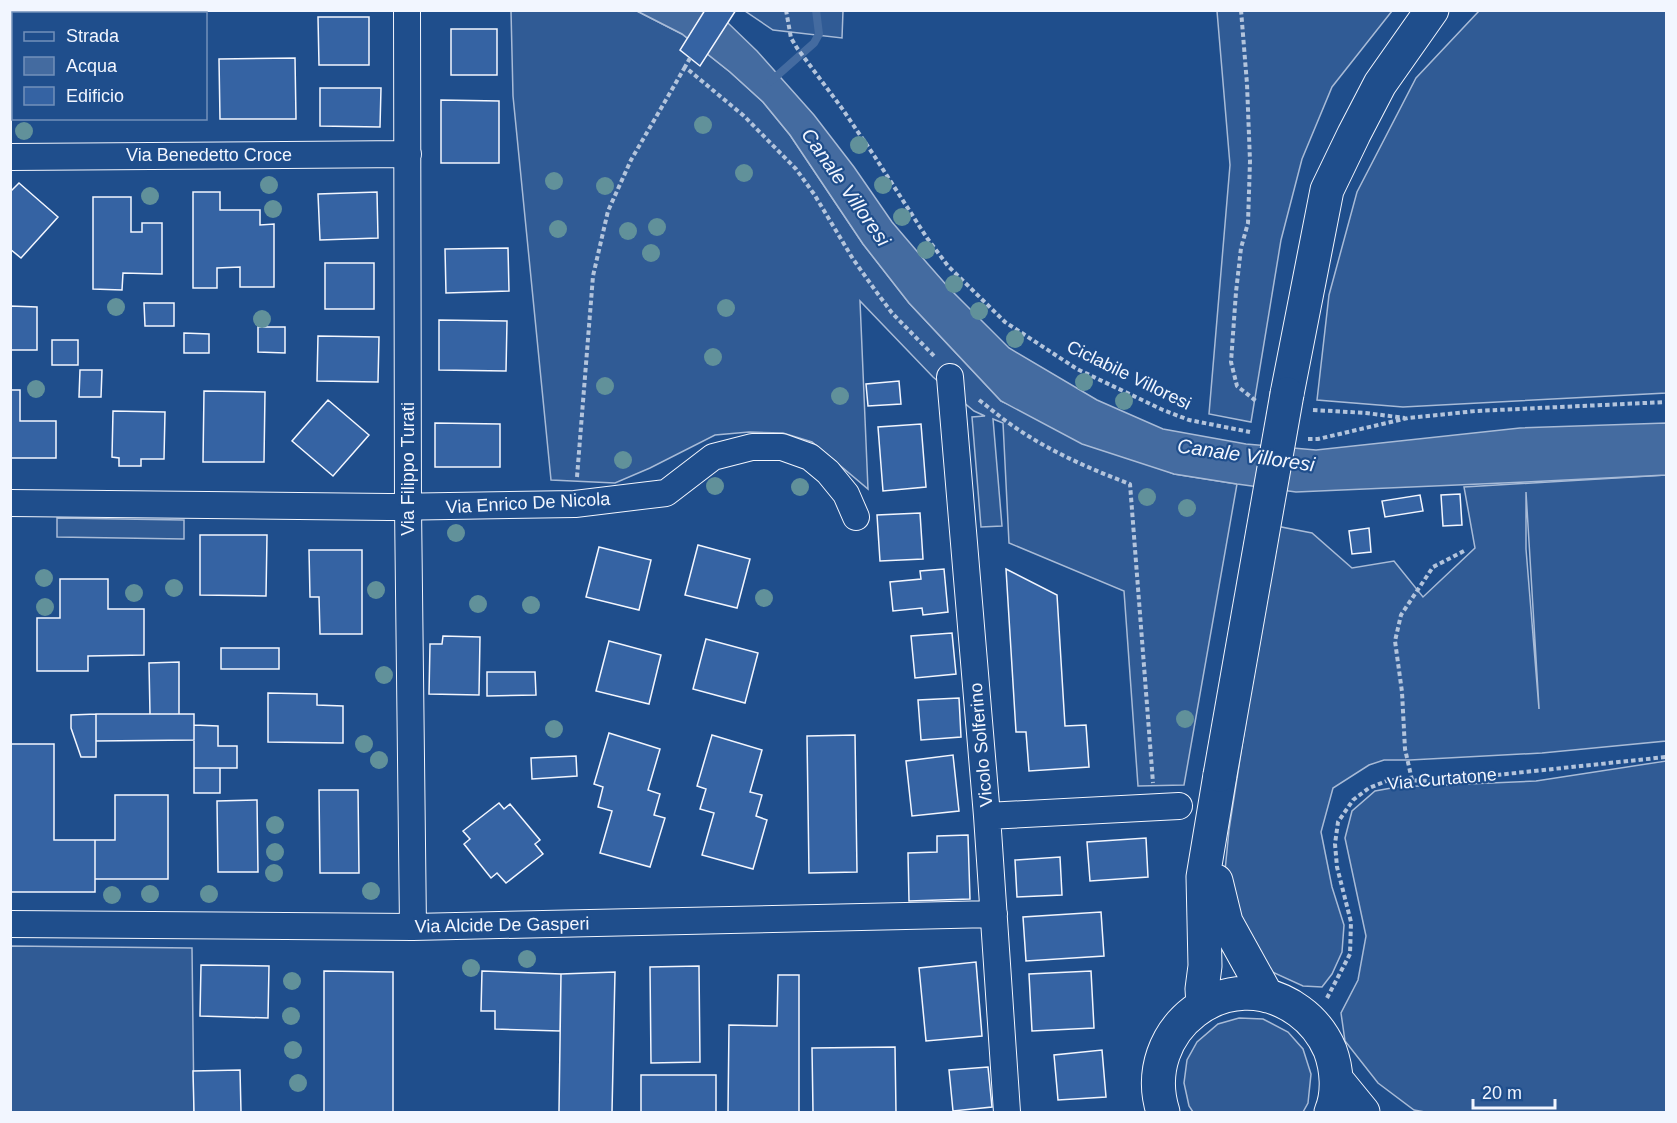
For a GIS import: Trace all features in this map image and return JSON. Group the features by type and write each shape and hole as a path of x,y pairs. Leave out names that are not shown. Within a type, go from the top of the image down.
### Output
{"main road":[{"path":"1203,1005 1202,988 1205,966 1203,877 1286,402 1327,190 1380,84 1432,10"},
{"path":"1210,838 1215,879 1226,922 1268,996"},
{"path":"1163,1113 1158,1077 1169,1040 1180,1024 1195,1010 1215,1000 1241,994 1268,996 1293,1006 1314,1023 1327,1044 1335,1067 1335,1094 1331,1113"},
{"path":"1336,1079 1363,1113"}],"street":[{"name":"Via Filippo Turati","path":"407,10 412,927"},
{"name":"Via Benedetto Croce","path":"10,157 408,154"},
{"name":"Vicolo Solferino","path":"950,377 987,816 1007,1113"},
{"name":"Via Enrico De Nicola","path":"10,502 408,507 575,504 666,493 713,457 753,447 782,447 810,457 828,472 846,494 856,517"},
{"path":"987,816 1167,807"},
{"name":"Via Alcide De Gasperi","path":"10,924 412,927 994,914"}],"path":[{"name":"Ciclabile Villoresi","path":"786,10 789,32 797,48 858,132 906,208 941,256 977,296 1005,322 1077,369 1163,410 1189,420 1256,433"},
{"path":"1241,10 1247,84 1250,171 1248,223 1236,292 1231,362 1237,386 1254,400 1408,418"},
{"path":"575,504 593,276 608,211 631,160 690,58"},
{"path":"684,67 744,116 796,170 814,194 853,259 875,290 892,313 940,363 944,372 1013,426 1041,444 1073,461 1130,484 1167,807"},
{"path":"1298,438 1318,439 1408,418 1476,411 1666,402"},
{"path":"1412,780 1405,749 1402,692 1395,642 1401,615 1432,567 1464,551"},
{"name":"Via Curtatone","path":"1314,1023 1350,954 1351,922 1337,867 1335,844 1338,822 1353,800 1369,788 1389,780 1440,781 1666,758"}],"shaded area":[{"path":"511,11 637,11 682,34 763,102 790,135 863,244 909,303 1001,401 1174,474 1237,484 1184,785 1138,786 1124,591 1009,543 1003,423 993,419 1002,526 981,527 972,417 985,416 974,411 933,377 860,301 868,489 812,442 783,433 749,432 715,435 615,483 551,480 513,96"},
{"path":"745,11 843,11 842,38 773,30"},
{"path":"1217,11 1392,11 1332,87 1302,159 1281,240 1251,422 1209,414 1230,165"},
{"path":"1479,11 1666,11 1666,393 1403,407 1317,400 1329,295 1357,192 1416,78"},
{"path":"1666,475 1666,741 1542,753 1384,760 1369,765 1333,788 1321,832 1332,887 1344,925 1342,952 1332,974 1322,987 1303,986 1270,971 1230,910 1224,881 1229,830 1276,526 1312,533 1352,568 1394,561 1423,597 1475,548 1464,487","holes":["1526,492 1539,709 1526,549"]},
{"path":"57,518 184,520 184,539 57,537"},
{"path":"1666,761 1666,1112 1425,1112 1414,1110 1378,1083 1345,1041 1341,1013 1358,980 1366,936 1345,838 1352,811 1375,791 1397,787 1536,781"},
{"path":"11,946 192,948 194,1112 11,1112"},
{"path":"1239,1018 1263,1019 1288,1032 1303,1049 1311,1074 1308,1103 1303,1112 1193,1112 1189,1106 1184,1083 1187,1060 1197,1042 1218,1024"}],"water":[{"name":"Canale Villoresi","path":"637,11 709,11 728,23 757,51 814,115 892,222 949,288 1009,348 1097,400 1163,429 1246,444 1316,450 1520,428 1666,423 1666,475 1296,492 1174,474 1082,444 1001,401 909,303 863,244 790,135 763,102 682,34"}],"building":[{"path":"705,10 736,10 700,66 680,50"},
{"path":"318,17 369,17 369,65 319,65"},
{"path":"451,29 497,29 497,75 451,75"},
{"path":"10,47 12,47 12,108 10,108"},
{"path":"295,58 296,119 220,119 219,59"},
{"path":"320,88 381,88 380,127 320,126"},
{"path":"441,100 499,101 499,163 441,163"},
{"path":"19,183 58,217 21,258 10,249 10,192"},
{"path":"193,192 220,192 220,210 260,210 260,225 274,224 274,287 240,287 240,267 217,268 217,288 193,288"},
{"path":"377,192 378,238 320,240 318,194"},
{"path":"93,197 131,197 131,232 142,232 142,223 162,223 162,274 123,273 122,290 93,289"},
{"path":"508,248 509,291 446,293 445,249"},
{"path":"325,263 374,263 374,309 325,309"},
{"path":"144,303 174,303 174,326 145,326"},
{"path":"10,306 37,307 37,350 10,350"},
{"path":"439,320 507,321 506,371 439,370"},
{"path":"258,327 285,327 285,353 258,352"},
{"path":"184,333 209,334 209,353 184,353"},
{"path":"318,336 379,337 378,382 317,381"},
{"path":"52,340 78,340 78,365 52,365"},
{"path":"80,370 102,370 101,397 79,397"},
{"path":"899,381 901,404 868,406 866,384"},
{"path":"10,390 20,390 20,421 56,421 56,458 10,458"},
{"path":"204,391 265,392 264,462 203,462"},
{"path":"328,400 369,435 333,476 292,441"},
{"path":"113,411 165,412 164,459 141,459 141,466 119,466 119,458 112,457"},
{"path":"435,423 500,424 500,467 435,467"},
{"path":"921,424 926,487 883,491 878,427"},
{"path":"1460,494 1462,525 1443,526 1441,495"},
{"path":"1420,495 1423,511 1385,517 1382,501"},
{"path":"920,513 923,559 880,561 877,515"},
{"path":"1369,528 1371,552 1352,554 1349,531"},
{"path":"200,535 267,535 266,596 200,595"},
{"path":"698,545 750,559 737,608 685,595"},
{"path":"599,547 651,560 639,610 586,597"},
{"path":"309,550 362,550 362,634 320,634 319,597 310,597"},
{"path":"944,569 948,612 923,615 922,608 893,611 890,582 921,579 920,571"},
{"path":"1006,569 1057,595 1065,726 1086,725 1089,767 1029,771 1026,732 1016,732"},
{"path":"60,579 108,579 108,609 144,609 144,655 88,656 88,671 37,671 37,618 60,618"},
{"path":"952,633 956,674 915,678 911,636"},
{"path":"443,636 480,637 479,695 429,694 430,644 442,644"},
{"path":"706,639 758,653 745,703 693,689"},
{"path":"609,641 661,655 649,704 596,691"},
{"path":"221,648 279,648 279,669 221,669"},
{"path":"179,662 179,714 150,714 149,663"},
{"path":"487,672 535,672 536,695 487,696"},
{"path":"268,693 317,694 317,705 343,706 343,743 268,742"},
{"path":"959,698 961,737 921,740 918,700"},
{"path":"96,714 96,757 81,757 71,728 71,715"},
{"path":"96,714 194,714 194,740 96,741"},
{"path":"194,725 218,726 218,746 237,746 237,768 194,768"},
{"path":"609,733 660,749 648,790 660,794 654,815 665,818 650,867 600,853 612,811 598,807 603,787 594,784"},
{"path":"712,735 762,750 750,792 762,795 756,816 767,820 753,869 702,855 714,813 700,809 706,789 697,786"},
{"path":"855,735 857,872 809,873 807,736"},
{"path":"10,744 54,744 54,840 95,840 95,892 10,892"},
{"path":"953,755 959,811 912,816 906,761"},
{"path":"576,756 577,776 532,779 531,758"},
{"path":"194,768 220,768 220,793 194,793"},
{"path":"319,790 358,790 359,873 320,873"},
{"path":"115,795 168,795 168,879 95,879 95,840 115,840"},
{"path":"257,800 258,872 218,872 217,801"},
{"path":"499,803 504,809 510,804 540,840 535,844 543,854 506,883 497,873 491,878 464,844 470,839 463,831"},
{"path":"968,835 970,899 909,901 908,853 937,852 937,836"},
{"path":"1146,838 1148,877 1090,881 1087,842"},
{"path":"1060,857 1062,895 1017,897 1015,860"},
{"path":"1101,912 1104,956 1026,961 1023,917"},
{"path":"976,962 982,1036 926,1041 919,968"},
{"path":"201,965 269,966 268,1018 200,1016"},
{"path":"699,966 700,1062 651,1063 650,967"},
{"path":"324,971 393,972 393,1112 324,1112"},
{"path":"482,971 561,974 560,1031 495,1029 495,1011 481,1011"},
{"path":"1091,971 1094,1028 1032,1031 1029,974"},
{"path":"615,972 612,1112 559,1112 561,974"},
{"path":"778,975 799,975 799,1112 728,1112 729,1025 777,1026"},
{"path":"895,1047 896,1112 813,1112 812,1048"},
{"path":"1102,1050 1106,1097 1058,1100 1054,1055"},
{"path":"988,1067 992,1107 953,1111 949,1070"},
{"path":"240,1070 241,1112 194,1112 193,1071"},
{"path":"641,1075 716,1075 716,1112 641,1112"}],"waterway":[{"path":"771,81 814,43 819,34 816,10"}]}
